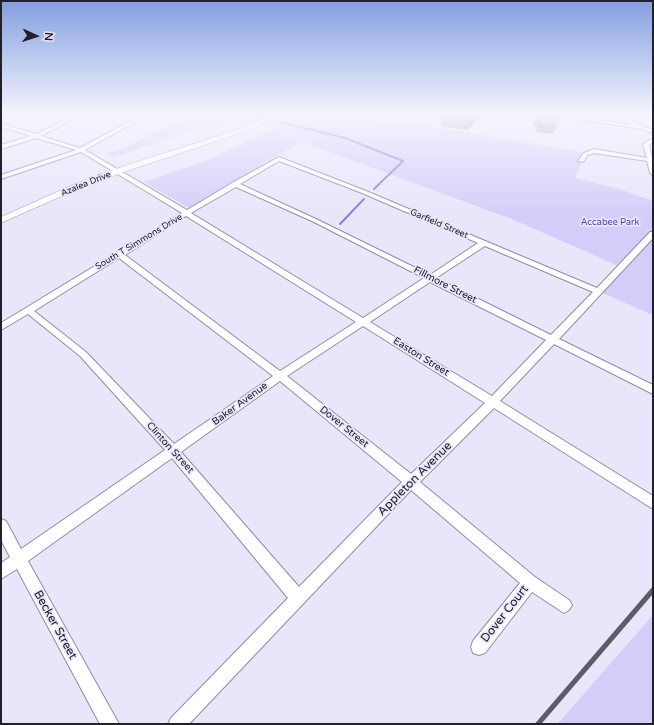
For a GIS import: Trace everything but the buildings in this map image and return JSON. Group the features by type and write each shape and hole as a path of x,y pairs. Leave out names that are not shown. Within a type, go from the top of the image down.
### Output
{"street":[{"name":"Easton Street","path":"71,147 81,150 118,171 187,213 493,402 653,503"},
{"path":"1,177 86,147"},
{"name":"Azalea Drive","path":"1,220 52,197 118,171 193,147"},
{"path":"647,147 653,174"},
{"path":"582,161 585,154 590,151 649,160"},
{"name":"South T Simmons Drive","path":"1,326 234,184 279,159"},
{"name":"Garfield Street","path":"279,159 364,192 597,292"},
{"name":"Fillmore Street","path":"234,184 316,221 653,390"},
{"name":"Appleton Avenue","path":"178,724 411,482 493,402 653,234"},
{"name":"Baker Avenue","path":"1,572 19,561 280,376 484,243"},
{"name":"Dover Street","path":"119,254 280,376 411,482 530,582 564,605"},
{"name":"Clinton Street","path":"28,310 83,354 174,452 299,599"},
{"name":"Becker Street","path":"1,526 110,724"},
{"name":"Dover Court","path":"479,647 530,582"}],"green space":[{"path":"126,147 145,147 113,158 106,154"},
{"path":"235,147 293,147 189,208 144,182 205,161"},
{"name":"Accabee Park","path":"315,147 552,147 585,154 575,178 619,189 653,201 653,315 598,291 621,267 512,219"},
{"path":"653,615 653,724 557,724 561,720"}],"waterway":[{"path":"367,147 403,161 374,189"},
{"path":"340,224 364,199"}],"railway":[{"path":"538,724 653,590"}]}
